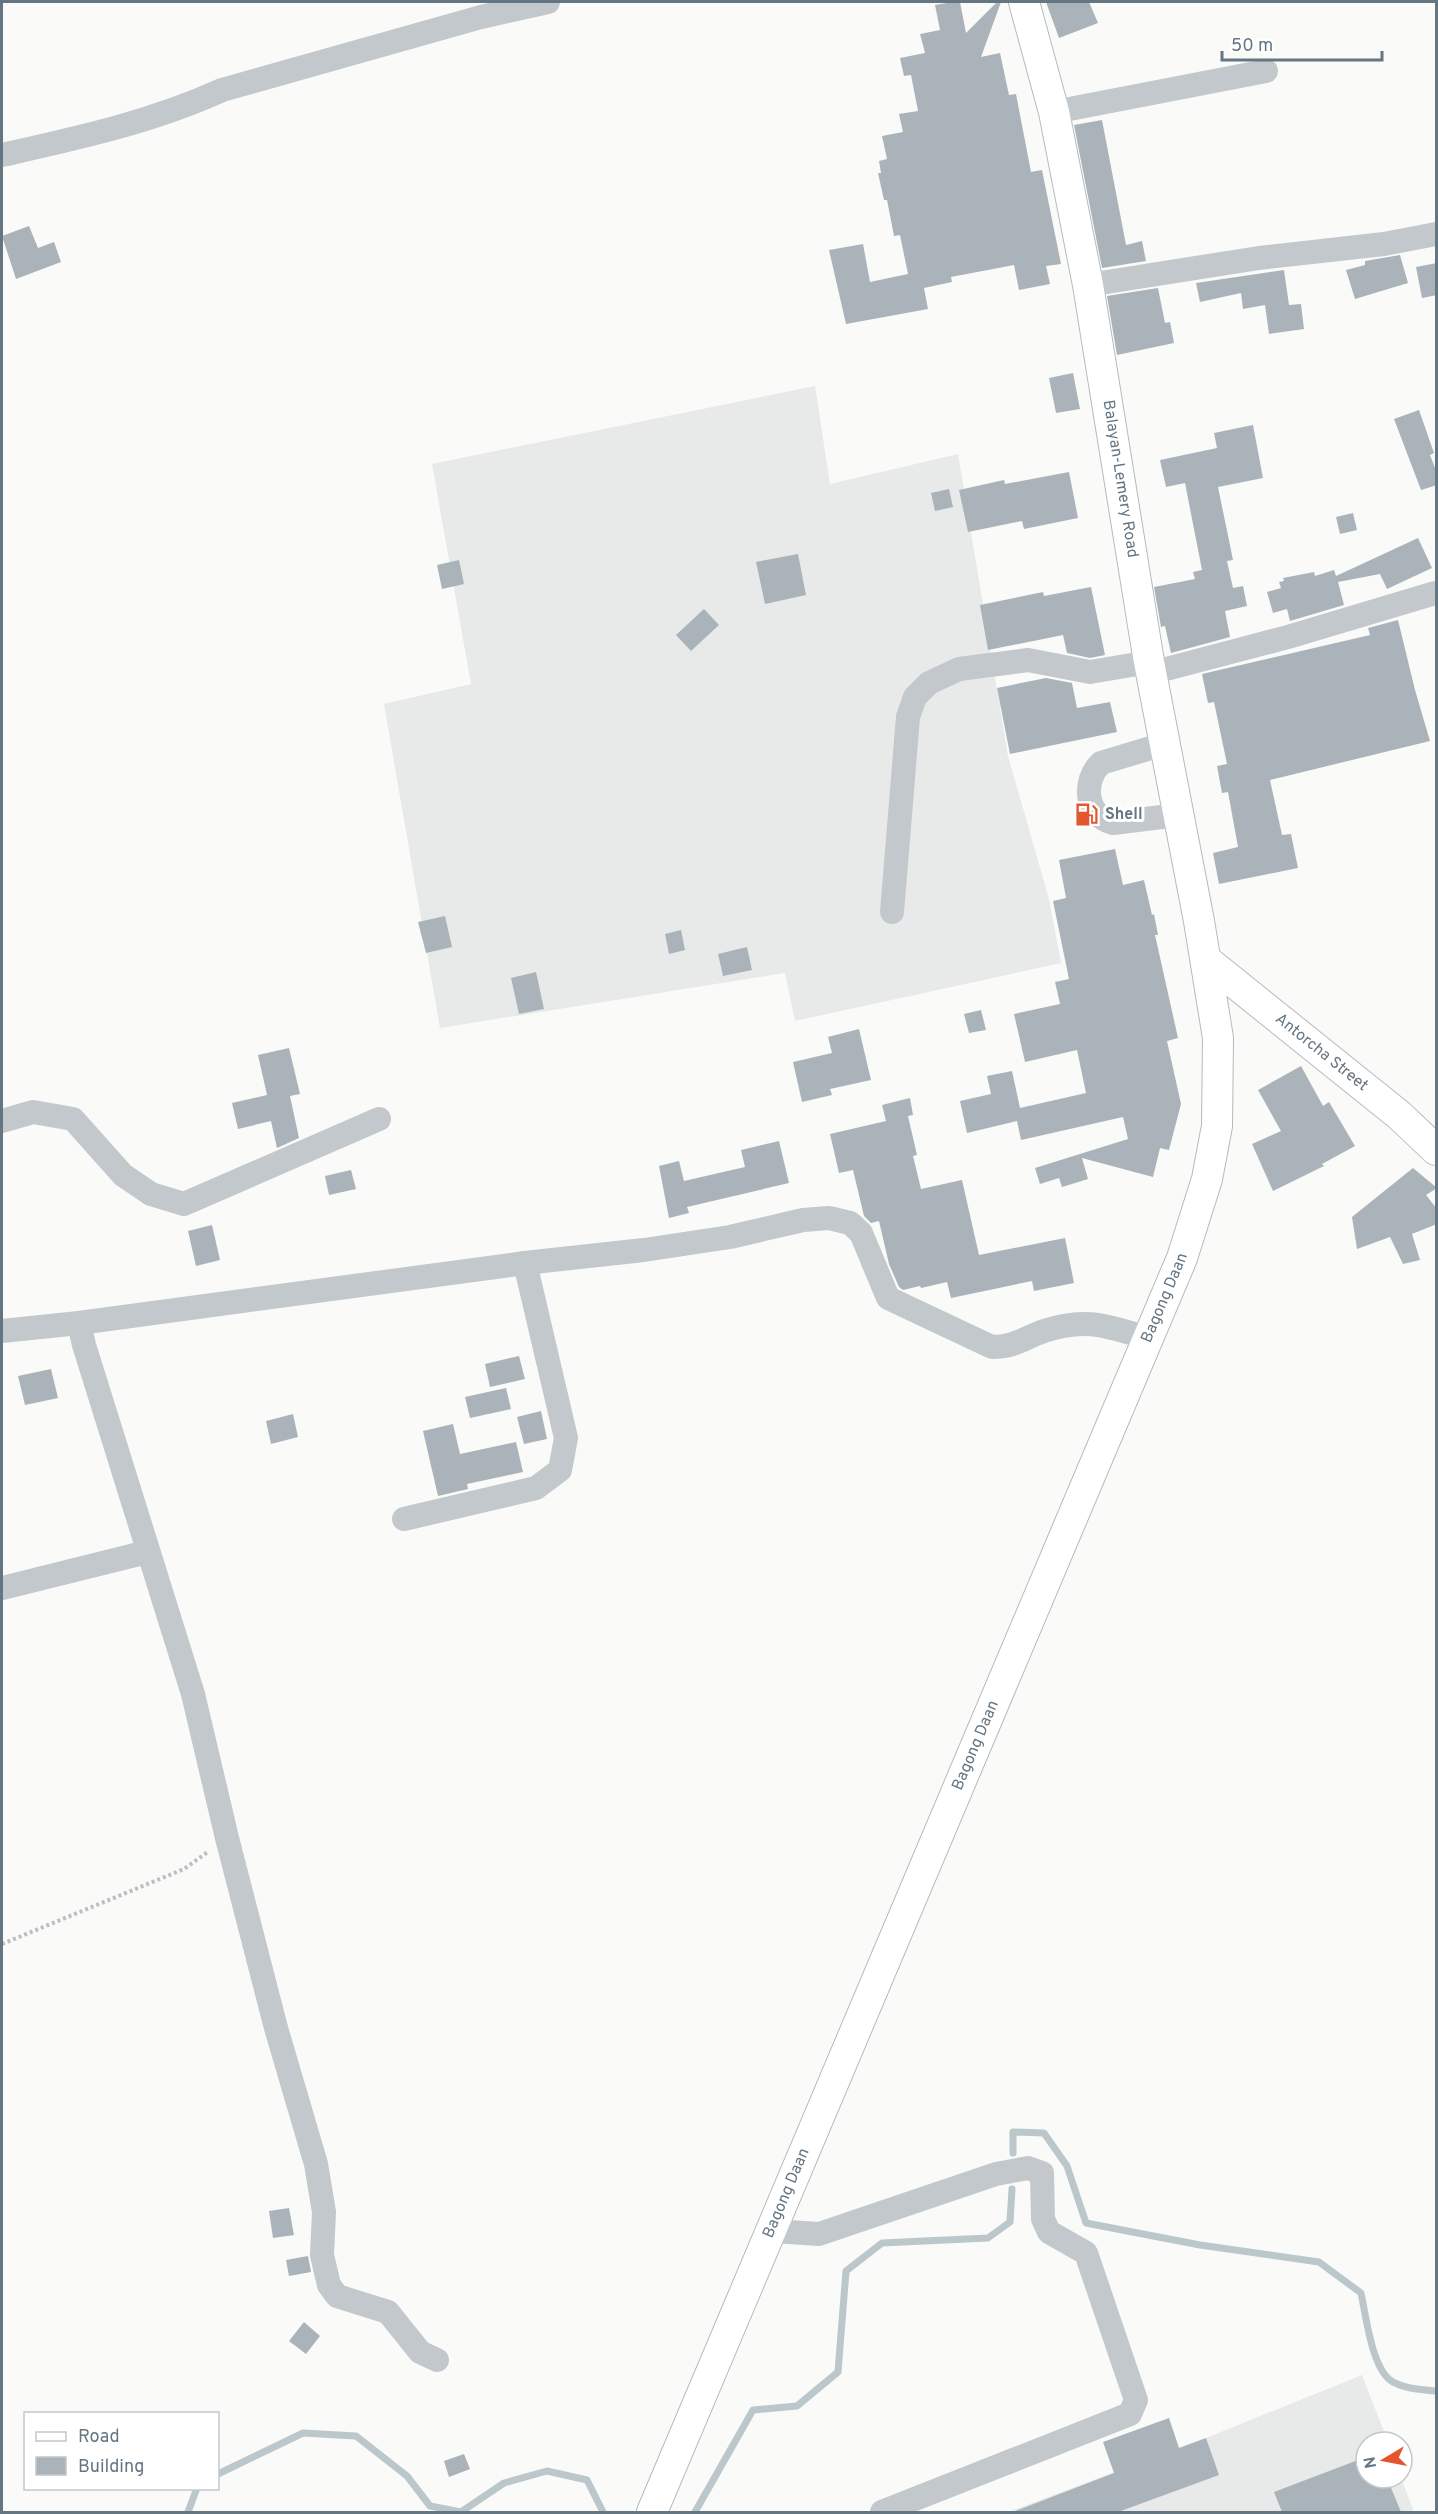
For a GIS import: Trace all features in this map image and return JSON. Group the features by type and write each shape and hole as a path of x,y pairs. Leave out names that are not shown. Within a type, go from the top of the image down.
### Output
{"main road":[{"name":"Balayan-Lemery Road","path":"1024,2 1054,112 1088,285 1150,667 1206,960"},
{"name":"Antorcha Street","path":"1206,960 1399,1115 1437,1150"},
{"name":"Bagong Daan","path":"655,2506 1182,1258 1207,1179 1217,1126 1218,1038 1206,960"}],"street":[{"path":"2,155 95,134 184,107 222,90 481,17 548,2"},
{"path":"1054,112 1266,71"},
{"path":"1088,285 1259,258 1384,244 1437,234"},
{"path":"892,912 908,717 915,698 929,683 959,669 1028,660 1090,672 1150,667 1288,637 1435,593"},
{"path":"1164,744 1101,763 1094,770 1089,781 1090,801 1096,815 1102,821 1113,824 1178,814"},
{"path":"2,1121 33,1112 73,1119 123,1175 151,1194 184,1204 380,1119"},
{"path":"2,1331 79,1323 525,1263 644,1250 730,1237 803,1220 830,1218 850,1223 861,1233 888,1298 992,1347 1005,1347 1023,1342 1042,1332 1088,1322 1147,1338"},
{"path":"404,1519 536,1488 560,1470 566,1438 525,1263"},
{"path":"79,1323 147,1552 193,1694 227,1838 298,2107 316,2164 324,2212 322,2255 329,2285 337,2296 388,2312 420,2352 437,2360"},
{"path":"2,1588 147,1552"},
{"path":"772,2231 819,2234 996,2174 1028,2168 1042,2173 1042,2218 1049,2232 1086,2253 1136,2400 1130,2414 882,2512"}],"path":[{"path":"2,1944 184,1869 227,1838"}],"shaded area":[{"path":"815,386 830,484 958,454 1008,756 1049,899 1061,963 795,1021 785,973 440,1028 384,704 471,684 432,464"},
{"path":"1362,2375 1383,2430 1354,2430 1354,2490 1406,2490 1414,2512 1008,2512 1206,2438"}],"building":[{"path":"960,2 966,33 997,2 1001,2 981,57 1000,53 1009,95 1016,94 1031,172 1042,170 1061,264 1046,266 1050,284 1019,290 1014,265 951,277 952,282 924,288 928,309 846,324 829,250 863,244 870,282 908,274 900,235 894,236 887,200 884,200 878,173 881,173 879,161 887,159 882,136 903,132 899,114 918,111 911,75 904,76 900,58 925,53 920,34 940,30 935,5"},
{"path":"1046,2 1089,2 1098,23 1059,38"},
{"path":"1102,120 1126,245 1142,241 1146,261 1102,268 1074,125"},
{"path":"29,226 38,248 54,242 61,262 16,279 2,236"},
{"path":"1400,255 1408,283 1355,299 1346,270 1365,265 1365,261"},
{"path":"1437,263 1437,295 1422,298 1416,267"},
{"path":"1284,270 1289,305 1301,304 1304,329 1269,334 1265,305 1243,309 1241,293 1200,302 1196,283"},
{"path":"1158,288 1165,323 1170,322 1174,343 1117,355 1107,296"},
{"path":"1073,373 1080,409 1056,413 1049,378"},
{"path":"1419,410 1434,453 1430,455 1437,473 1437,485 1421,490 1394,419"},
{"path":"1253,425 1263,478 1218,487 1233,560 1227,561 1233,588 1243,586 1247,606 1225,611 1230,637 1171,653 1165,626 1161,627 1154,587 1195,579 1193,572 1202,570 1185,483 1166,487 1160,460 1217,448 1214,433"},
{"path":"1069,472 1078,518 1024,529 1022,521 968,532 959,490 1004,480 1005,484"},
{"path":"949,489 953,507 935,511 931,493"},
{"path":"1353,513 1357,530 1340,534 1336,517"},
{"path":"1418,538 1432,568 1387,589 1380,574 1338,582 1344,605 1290,621 1287,609 1273,613 1267,592 1281,588 1279,582 1284,581 1283,578 1314,572 1315,576 1334,570 1336,576"},
{"path":"798,554 806,595 765,604 756,562"},
{"path":"459,560 464,584 442,589 437,565"},
{"path":"1091,587 1105,655 1090,658 1067,653 1063,635 988,650 980,605 1043,592 1044,596"},
{"path":"704,609 719,625 691,651 676,635"},
{"path":"1398,620 1430,741 1270,780 1282,835 1291,834 1298,868 1219,884 1213,853 1238,847 1228,792 1222,793 1217,766 1227,764 1214,702 1208,703 1202,674 1370,635 1368,628"},
{"path":"1046,678 1072,683 1077,708 1110,702 1117,732 1010,754 997,688"},
{"path":"1115,849 1123,885 1144,880 1152,915 1154,914 1158,935 1155,935 1178,1038 1167,1041 1181,1104 1169,1150 1160,1148 1153,1177 1082,1158 1088,1179 1062,1187 1059,1178 1040,1184 1035,1168 1128,1139 1123,1117 1021,1140 1017,1121 967,1133 960,1101 991,1094 987,1076 1012,1071 1020,1108 1086,1093 1077,1050 1025,1062 1014,1014 1060,1004 1055,982 1069,979 1053,901 1066,898 1059,860"},
{"path":"445,916 452,947 426,953 418,922"},
{"path":"681,930 685,950 669,954 665,934"},
{"path":"747,947 752,970 723,976 718,954"},
{"path":"536,972 544,1009 519,1014 511,978"},
{"path":"981,1010 986,1030 969,1033 964,1014"},
{"path":"859,1029 871,1080 830,1089 832,1095 802,1102 793,1062 832,1053 828,1037"},
{"path":"289,1048 300,1094 290,1096 299,1138 277,1148 271,1121 238,1129 232,1103 267,1095 258,1055"},
{"path":"1301,1066 1323,1106 1329,1102 1355,1146 1322,1164 1324,1166 1273,1191 1252,1144 1281,1131 1258,1090"},
{"path":"910,1098 913,1115 908,1116 917,1155 913,1156 921,1189 962,1180 979,1255 1065,1238 1074,1283 1034,1291 1032,1281 951,1298 947,1282 903,1290 899,1287 889,1264 879,1221 871,1223 864,1216 853,1170 839,1173 830,1134 886,1121 882,1105"},
{"path":"779,1141 789,1183 687,1207 689,1213 669,1218 659,1166 679,1161 684,1181 745,1167 741,1150"},
{"path":"1413,1168 1437,1188 1426,1195 1437,1209 1437,1224 1412,1234 1420,1260 1403,1264 1390,1237 1357,1249 1352,1217"},
{"path":"351,1170 356,1189 329,1195 325,1176"},
{"path":"212,1225 220,1260 196,1266 188,1231"},
{"path":"519,1356 525,1379 490,1387 485,1364"},
{"path":"51,1369 58,1398 25,1405 18,1376"},
{"path":"506,1388 511,1409 470,1418 465,1397"},
{"path":"541,1411 547,1439 524,1444 517,1417"},
{"path":"293,1414 298,1437 271,1444 266,1421"},
{"path":"453,1424 460,1454 516,1442 523,1472 467,1484 468,1489 438,1496 423,1431"},
{"path":"289,2208 294,2235 273,2238 269,2211"},
{"path":"308,2256 311,2272 289,2276 286,2260"},
{"path":"304,2322 320,2336 306,2354 289,2341"},
{"path":"1169,2418 1179,2448 1206,2438 1219,2475 1118,2512 1013,2512 1114,2473 1103,2442"},
{"path":"464,2454 470,2469 449,2477 444,2461"},
{"path":"1354,2462 1354,2490 1392,2490 1401,2512 1282,2512 1274,2492"}],"waterway":[{"path":"1013,2153 1013,2132 1044,2133 1067,2166 1086,2223 1200,2245 1319,2262 1361,2293 1375,2356 1387,2377 1405,2387 1436,2391"},
{"path":"695,2512 753,2410 797,2406 838,2372 846,2271 882,2243 988,2238 1010,2222 1012,2189"},
{"path":"219,2474 303,2433 356,2436 407,2476 430,2506 461,2512 504,2483 547,2471 587,2480 603,2512"},
{"path":"188,2512 196,2490"}],"place":[{"name":"Shell","path":"1087,815"}]}
